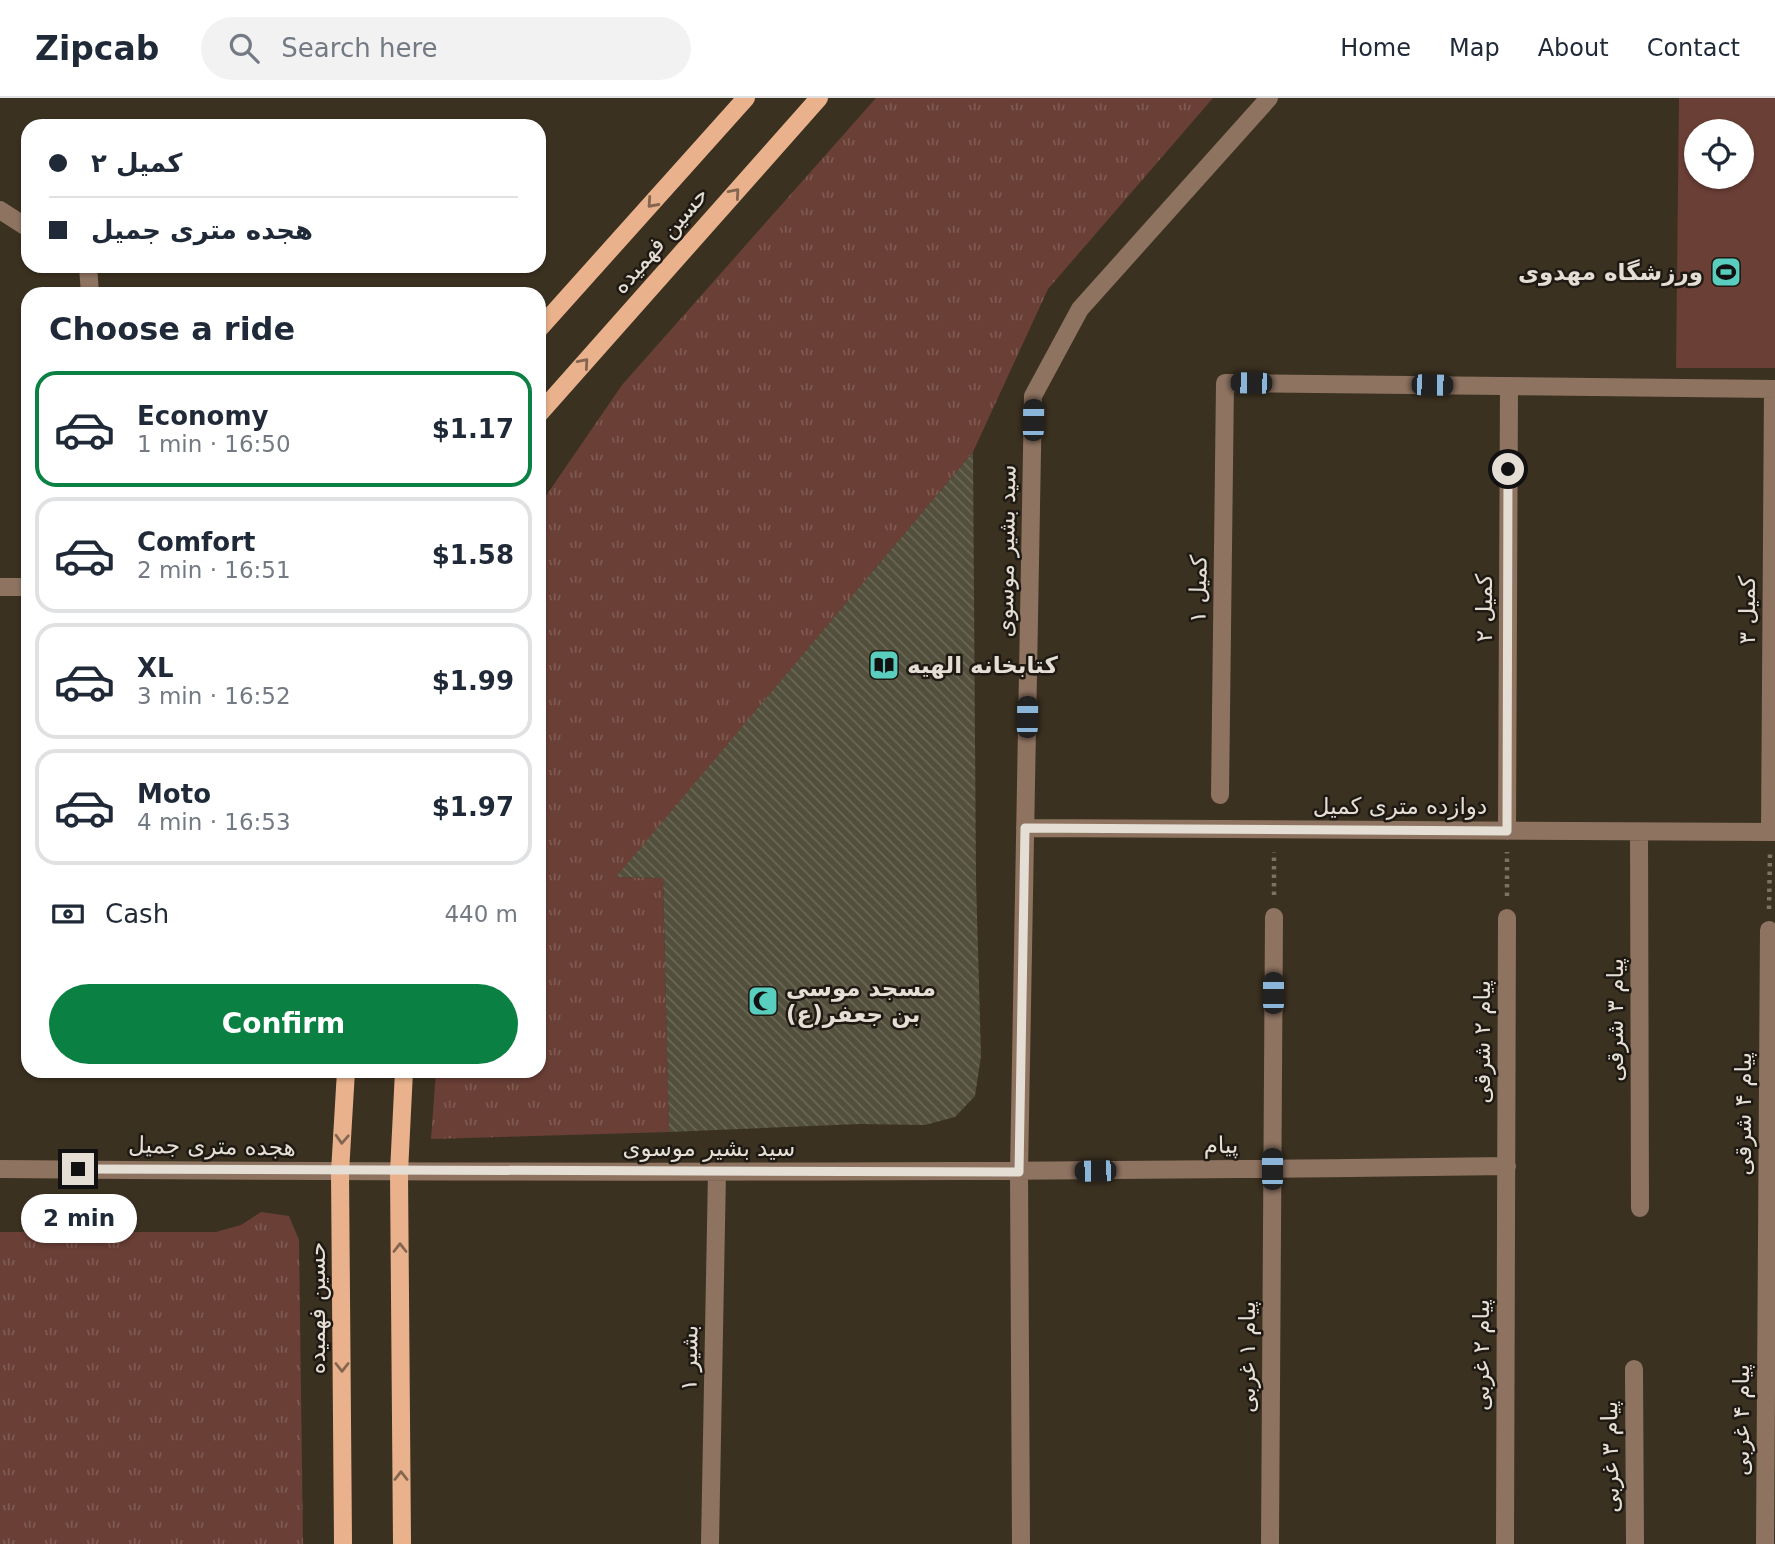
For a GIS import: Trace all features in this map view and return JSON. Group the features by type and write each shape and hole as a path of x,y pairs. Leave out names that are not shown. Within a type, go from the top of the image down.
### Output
{"main road":[{"name":"حسین فهمیده","path":"546,321 746,98"},
{"name":"حسین فهمیده","path":"546,406 818,98"},
{"name":"حسین فهمیده","path":"343,1544 340,1172 346,1078"},
{"path":"402,1544 399,1172 404,1078"}],"street":[{"name":"سید بشیر موسوی","path":"1021,1544 1019,1172 1033,396 1080,309 1269,98"},
{"path":"0,210 21,224"},
{"name":"کمیل ۱","path":"1220,795 1225,383 1509,386"},
{"path":"1509,386 1774,389"},
{"name":"کمیل ۲","path":"1507,831 1509,386"},
{"name":"کمیل ۳","path":"1772,832 1774,389"},
{"path":"0,587 21,587"},
{"name":"دوازده متری کمیل","path":"1025,828 1772,832"},
{"name":"پیام ۳ شرقی","path":"1639,832 1640,1208"},
{"name":"پیام ۱ غربی","path":"1270,1544 1273,917"},
{"name":"پیام ۲ شرقی","path":"1507,918 1507,1166"},
{"name":"پیام ۴ شرقی","path":"1769,930 1771,1297"},
{"name":"پیام","path":"1019,1172 1507,1166"},
{"name":"پیام ۲ غربی","path":"1505,1544 1507,1166"},
{"name":"هجده متری جمیل","path":"0,1169 399,1172"},
{"name":"سید بشیر موسوی","path":"399,1172 1019,1172"},
{"name":"بشیر ۱","path":"710,1544 717,1172"},
{"name":"پیام ۴ غربی","path":"1765,1544 1771,1297"},
{"name":"پیام ۳ غربی","path":"1634,1369 1635,1544"}],"path":[{"path":"1273,917 1274,830"},
{"path":"1507,831 1507,918"},
{"path":"1769,930 1772,832"}],"green space":[{"path":"876,98 1213,98 1048,289 973,452 617,877 663,878 669,1132 431,1139 435,1078 546,1078 546,496 622,385"},
{"name":"ورزشگاه مهدوی","path":"1679,98 1775,98 1775,368 1676,368"},
{"path":"261,1212 289,1216 299,1240 303,1544 0,1544 0,1232 216,1232 241,1225"}],"building":[{"path":"973,452 976,880 981,1056 975,1096 955,1117 925,1125 860,1124 669,1132 663,878 616,877"}],"place":[{"name":"ورزشگاه مهدوی","path":"1726,272"},
{"name":"کتابخانه الهیه","path":"884,665"},
{"name":"مسجد موسی بن جعفر(ع)","path":"763,1001"}],"route":[{"path":"78,1169 1019,1172 1025,828 1507,831 1508,469"}]}
